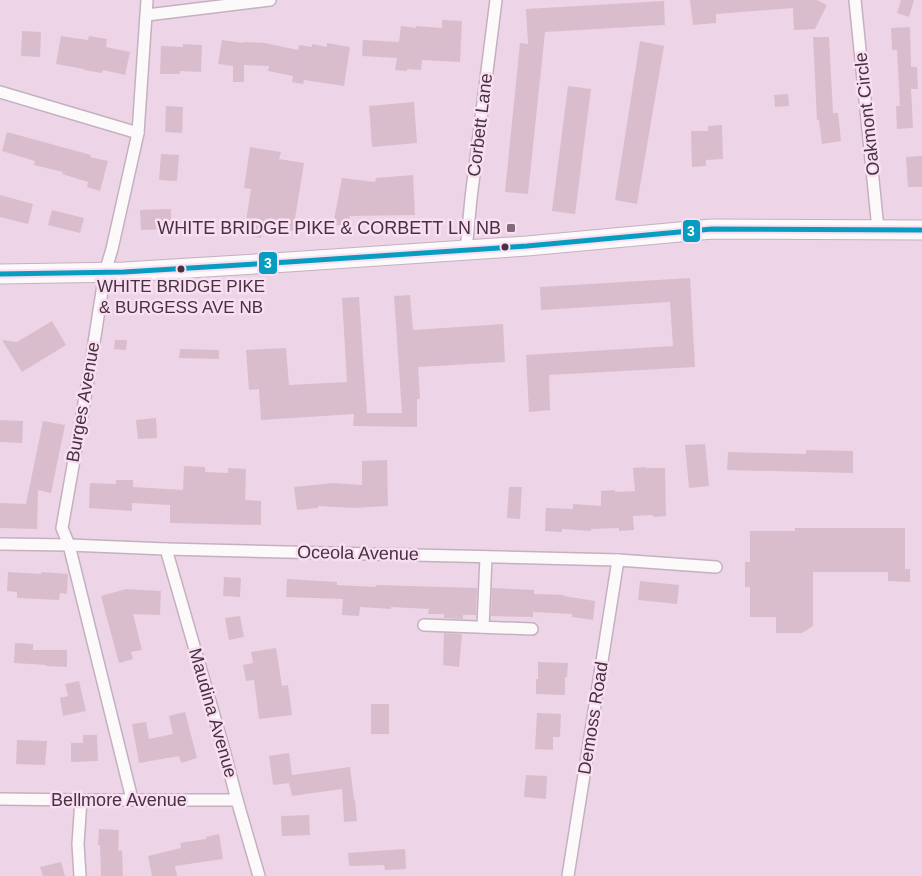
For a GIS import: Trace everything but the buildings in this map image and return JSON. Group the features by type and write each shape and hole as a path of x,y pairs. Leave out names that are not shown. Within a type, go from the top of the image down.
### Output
{"main road":[{"path":"0,274 105,272 279,263 466,250 712,229 922,230"}],"street":[{"name":"Burges Avenue","path":"132,799 69,545 62,528 105,272 138,133 147,0"},
{"path":"147,15 268,0"},
{"name":"Corbett Lane","path":"466,250 496,0"},
{"name":"Oakmont Circle","path":"855,0 878,229"},
{"path":"0,92 138,133"},
{"name":"Oceola Avenue","path":"0,544 166,550 618,560 716,567"},
{"name":"Maudina Avenue","path":"166,550 259,876"},
{"path":"483,627 486,557"},
{"name":"Demoss Road","path":"568,876 618,560"},
{"path":"424,625 532,629"},
{"name":"Bellmore Avenue","path":"0,799 237,800"},
{"path":"80,876 78,844 81,800"}],"transit line":[{"name":"3","path":"0,274 124,272 288,262 527,246 712,229 922,230"}],"place":[{"name":"WHITE BRIDGE PIKE & CORBETT LN NB","path":"511,228"},
{"name":"WHITE BRIDGE PIKE & BURGESS AVE NB","path":"181,269"}]}
